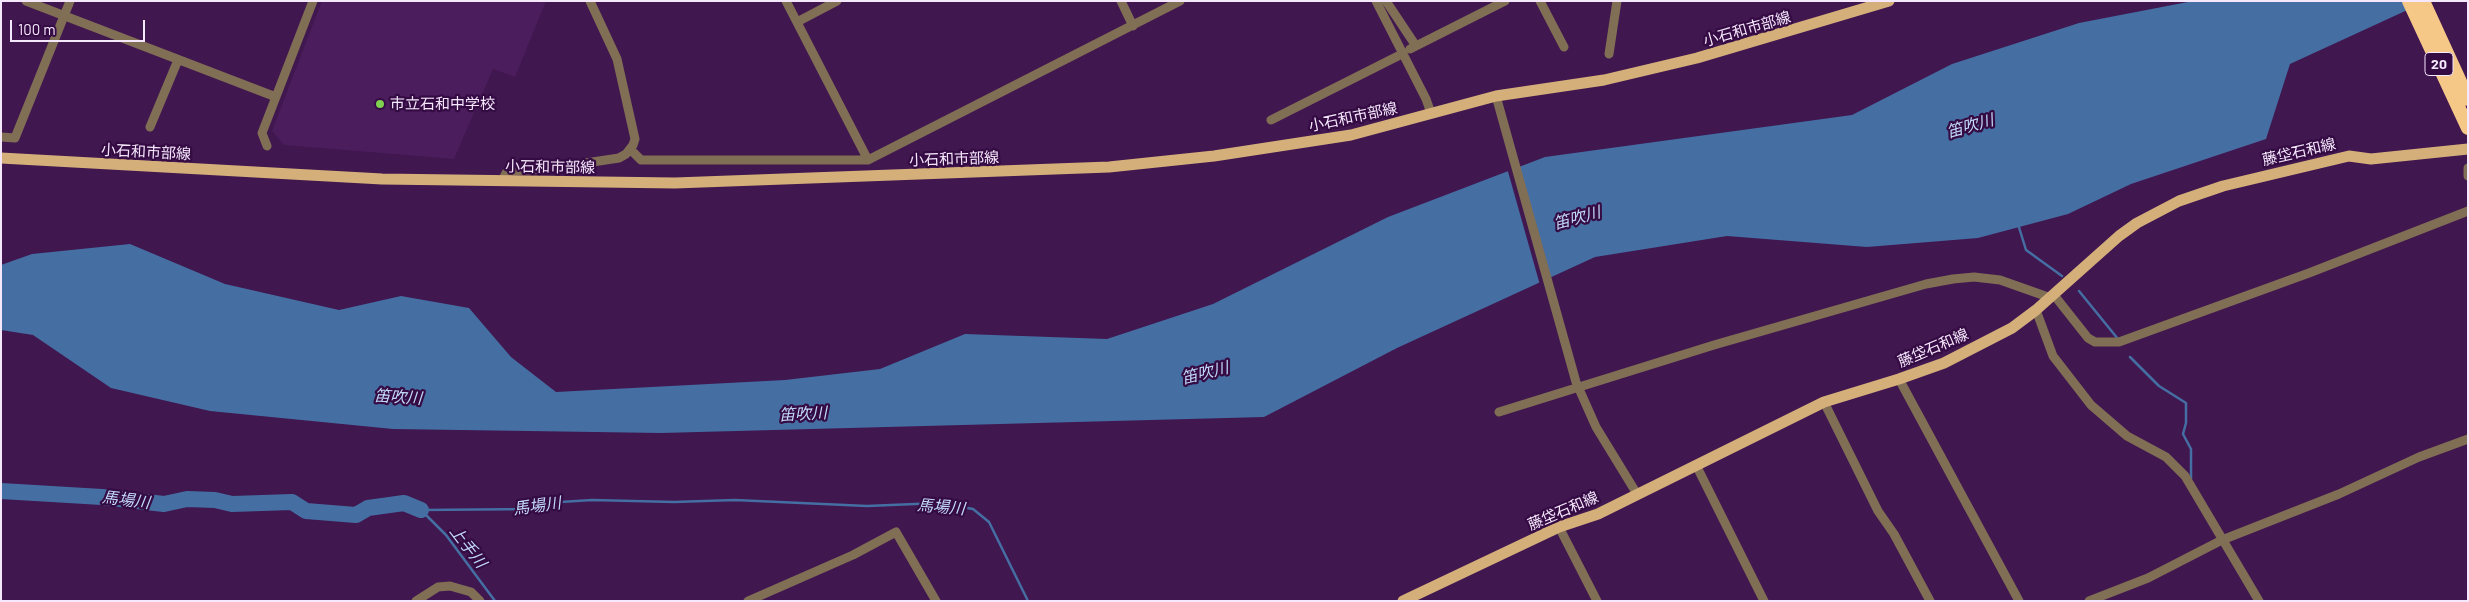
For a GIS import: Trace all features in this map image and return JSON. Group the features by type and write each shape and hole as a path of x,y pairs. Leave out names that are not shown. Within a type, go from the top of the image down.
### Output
{"highway":[{"name":"20","path":"2409,1 2468,128"},
{"name":"20","path":"2423,1 2468,99"}],"main road":[{"name":"小石和市部線","path":"1,158 364,178 674,183 1109,167 1214,156 1305,143 1384,128 1431,113 1496,96 1604,80 1697,58 1889,1"},
{"name":"藤垈石和線","path":"1403,601 1559,527 1598,514 1824,402 1944,363 2012,328 2036,310 2136,223 2159,211 2223,186 2349,156 2371,159 2468,149"}],"street":[{"path":"26,1 276,97"},
{"path":"1,137 15,138 70,1"},
{"path":"267,146 262,132 312,1"},
{"path":"502,181 506,173 511,170 546,169 619,158 630,150 635,139 617,59 590,1"},
{"path":"786,1 868,160"},
{"path":"797,22 837,1"},
{"path":"1121,1 1133,26"},
{"path":"630,150 641,160 868,160 1180,1"},
{"path":"1376,1 1426,99 1431,113"},
{"path":"1386,1 1413,48 1505,1"},
{"path":"1540,1 1564,47"},
{"path":"1609,54 1617,1"},
{"path":"1271,120 1398,56"},
{"path":"150,127 178,60"},
{"path":"1496,96 1577,385 1596,427 1638,494"},
{"path":"2468,168 2468,176"},
{"path":"1499,412 1577,385 1926,284 1953,279 1974,277 2000,280 2053,295 2088,338 2095,342 2119,342 2468,211"},
{"path":"2036,310 2053,356 2092,405 2127,436 2166,457 2185,476 2259,601"},
{"path":"1899,379 2019,601"},
{"path":"1824,402 1878,511 1894,534 1930,601"},
{"path":"2088,601 2148,578 2222,540 2339,494 2419,457 2461,444 2468,439"},
{"path":"1696,465 1763,598 1753,601"},
{"path":"1559,527 1597,601"},
{"path":"748,601 853,555 896,532 936,601"},
{"path":"416,601 438,587 450,586 466,590 480,601"}],"shaded area":[{"name":"市立石和中学校","path":"322,1 546,1 515,77 493,69 454,159 284,145 272,131"}],"water":[{"name":"笛吹川","path":"2193,1 2427,1 2290,64 2266,139 2131,184 2068,214 1978,238 1867,247 1727,236 1595,257 1397,348 1264,417 661,433 393,429 210,411 111,388 33,335 1,330 1,265 32,254 130,244 225,284 339,310 401,296 469,308 511,357 556,392 785,380 880,369 965,334 1107,339 1213,304 1388,217 1545,157 1852,115 1952,64 2079,23"}],"pier":[{"path":"1518,164 1551,280 1540,285 1507,168"}],"waterway":[{"path":"2018,224 2026,250 2062,276"},
{"path":"2079,291 2118,339"},
{"path":"2130,357 2159,386 2186,403 2186,423 2183,434 2191,449 2191,479"},
{"name":"馬場川","path":"1,491 102,497 164,504 187,499 215,500 232,504 292,502 306,511 356,515 368,508 404,503 421,510"},
{"name":"馬場川","path":"421,510 534,509 545,503 592,500 674,502 735,500 867,506 939,503 973,509 989,522 1028,601"},
{"name":"上手川","path":"422,511 446,535 495,601"}],"place":[{"name":"市立石和中学校","path":"380,104"}]}
